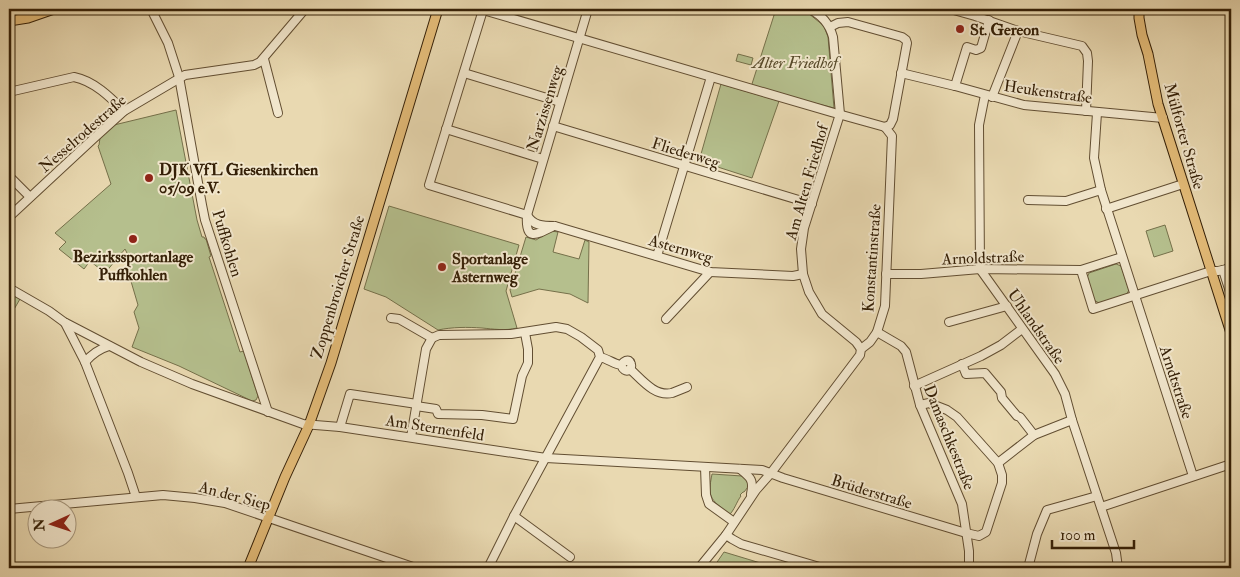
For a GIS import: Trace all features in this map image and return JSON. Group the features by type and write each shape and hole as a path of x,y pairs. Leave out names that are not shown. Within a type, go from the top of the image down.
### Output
{"main road":[{"path":"9,21 28,18 42,11 54,9"},
{"name":"Zoppenbroicher Straße","path":"248,568 309,425 339,337 438,9"},
{"name":"Mülforter Straße","path":"1138,9 1142,35 1162,118 1231,333"}],"street":[{"name":"Puffkohlen","path":"151,9 168,43 180,77 205,220 268,412"},
{"path":"180,77 254,65 260,62 305,9"},
{"name":"Narzissenweg","path":"527,215 588,9"},
{"path":"527,215 429,185 483,10 885,127 890,125 893,120 902,73 906,40 902,37 848,22 838,23 830,27 817,13 810,9"},
{"path":"950,9 989,20 1018,31 1082,46 1087,53 1088,61 1086,111"},
{"path":"955,86 966,47 976,50 981,48 989,20"},
{"name":"Am Alten Friedhof","path":"830,27 836,64 840,114 804,228 801,250 802,274 809,292 822,314 856,342 861,349"},
{"path":"980,269 979,125 989,96 1018,31"},
{"path":"264,59 278,113"},
{"path":"464,73 560,102"},
{"name":"Heukenstraße","path":"902,73 1024,105 1162,118"},
{"name":"Nesselrodestraße","path":"9,217 124,111 180,77"},
{"path":"657,256 711,77"},
{"path":"9,92 74,78 84,79 107,95 124,111"},
{"name":"Arndtstraße","path":"1097,113 1094,158 1101,190 1193,476"},
{"name":"Fliederweg","path":"553,126 812,204"},
{"name":"Konstantinstraße","path":"699,568 726,535 751,497 860,355 861,349 870,342 877,332 885,306 892,136 885,127"},
{"path":"446,129 543,159"},
{"path":"9,176 30,197"},
{"path":"1106,208 1183,184"},
{"path":"1028,200 1066,200 1101,190"},
{"name":"Asternweg","path":"527,215 528,231 533,235 555,226 710,272 793,276 802,274"},
{"name":"Arnoldstraße","path":"886,274 921,274 980,269 1081,270 1122,257"},
{"name":"Uhlandstraße","path":"980,269 1055,374 1065,394 1116,553 1118,568"},
{"path":"1081,270 1093,309 1211,271 1227,269 1231,295"},
{"path":"666,319 710,272"},
{"name":"Am Sternenfeld","path":"9,288 64,322 141,362 192,384 309,425 340,427 546,458 762,470 771,473"},
{"path":"949,322 1007,306"},
{"path":"391,318 399,319 432,338"},
{"path":"64,322 85,362 136,497"},
{"path":"411,437 426,349 432,338 439,335 525,333 556,327 567,329 598,350 600,357 488,568"},
{"path":"914,386 976,358 1001,344 1022,328"},
{"name":"Damaschkestraße","path":"877,332 905,349 920,405 961,500 969,568"},
{"path":"340,427 350,394 436,409 438,414 482,415 513,419 522,376 528,363 525,333"},
{"path":"85,362 100,348 109,346"},
{"path":"600,357 621,365 624,371 630,369 650,388 660,393 670,393 687,387"},
{"path":"976,358 985,373 1001,392 1002,398 1034,435"},
{"path":"962,364 966,374 985,373"},
{"path":"920,405 929,403 947,410 957,417 998,463 1002,475 1002,483 986,532 979,536 966,534"},
{"path":"998,463 1034,435 1072,420"},
{"path":"1101,507 1231,464"},
{"path":"705,467 706,495 709,504 734,522"},
{"path":"740,469 752,481 751,497"},
{"name":"Brüderstraße","path":"771,473 966,534"},
{"name":"An der Siep","path":"9,509 163,495 195,498 225,503 416,568"},
{"path":"1028,568 1037,534 1047,510 1097,496"},
{"path":"514,516 570,557"},
{"path":"726,535 741,544 822,568"}],"green space":[{"name":"Alter Friedhof","path":"776,9 803,9 824,26 828,37 834,108 751,87"},
{"path":"738,54 753,58 751,65 736,61"},
{"path":"721,84 779,101 752,178 699,161"},
{"name":"Bezirkssportanlage Puffkohlen","path":"176,110 197,220 202,237 206,239 211,256 209,257 240,352 244,351 258,396 256,400 252,401 179,366 132,347 139,328 134,312 138,305 125,261 129,257 125,249 105,273 90,261 84,269 59,249 66,242 55,233 111,184 98,146 100,138 114,125"},
{"name":"Sportanlage Asternweg","path":"389,206 519,245 506,291 517,328 504,330 449,328 438,330 386,297 364,289"},
{"path":"1165,225 1173,251 1154,257 1146,231"},
{"path":"551,231 558,232 553,252 579,259 585,240 589,242 588,303 570,294 539,289 512,297 510,290 526,237 536,240"},
{"path":"1116,264 1121,266 1129,290 1126,295 1099,303 1094,300 1087,278 1089,273"},
{"path":"9,293 20,299 9,318"},
{"path":"712,474 742,476 746,479 748,487 740,495 729,515 721,511 722,508 711,497"},
{"path":"724,552 777,568 713,568"}],"waterway":[{"path":"1225,265 1231,264"}],"place":[{"name":"St. Gereon","path":"960,29"},
{"name":"DJK VfL Giesenkirchen 05/09 e.V.","path":"149,178"},
{"name":"Bezirkssportanlage Puffkohlen","path":"133,239"},
{"name":"Sportanlage Asternweg","path":"442,267"}]}
